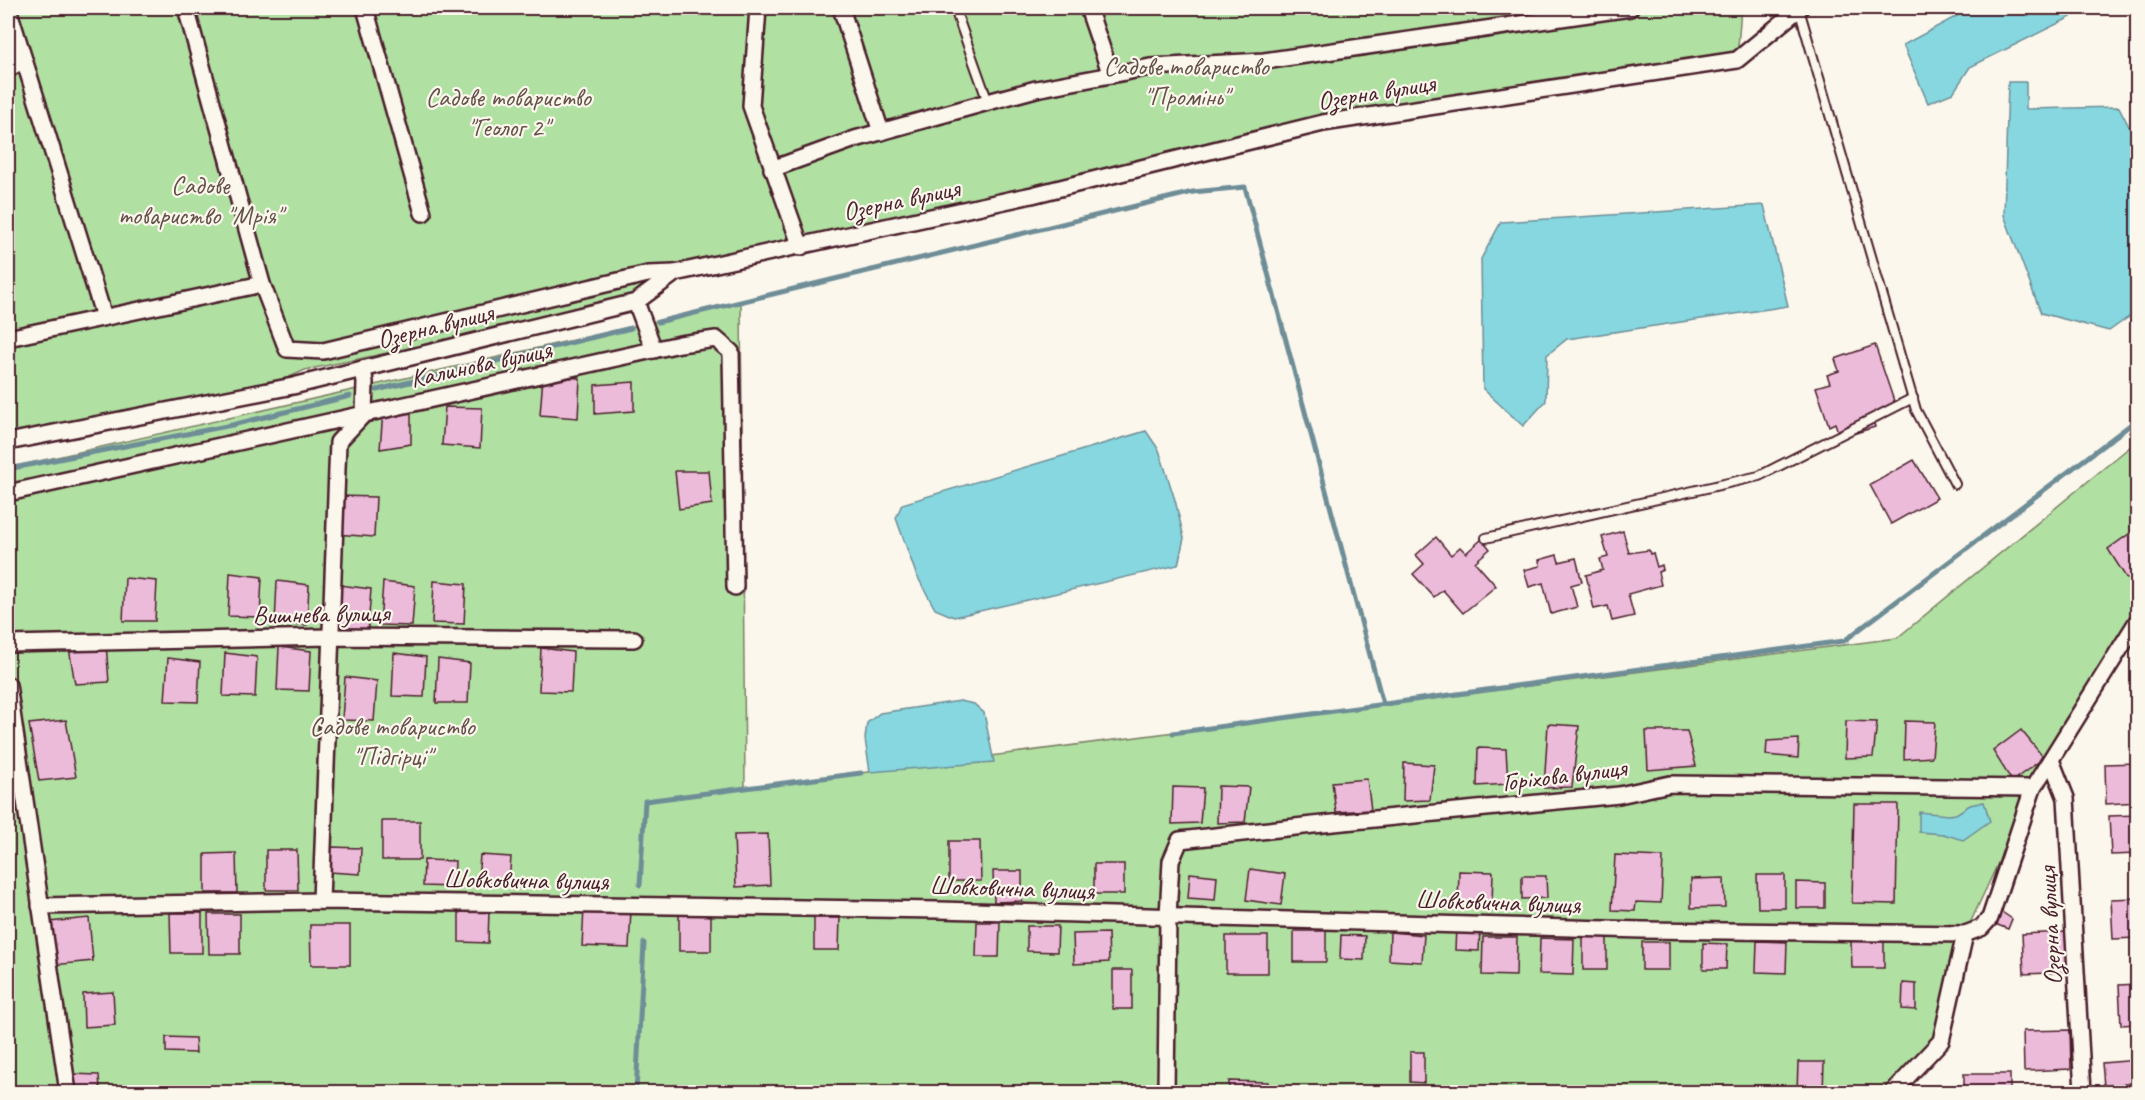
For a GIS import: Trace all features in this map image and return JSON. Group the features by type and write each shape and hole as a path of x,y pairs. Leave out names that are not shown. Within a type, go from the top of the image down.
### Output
{"street":[{"path":"8,8 104,316"},
{"path":"186,8 262,284 287,349 323,351 648,274 675,273"},
{"path":"365,8 423,213"},
{"path":"758,8 751,106 801,247"},
{"path":"841,8 881,132"},
{"path":"1088,8 1111,75"},
{"path":"772,169 881,132 1036,89 1150,68 1264,61 1554,14 1630,8"},
{"name":"Озерна вулиця","path":"8,442 293,386 636,302 675,273 1032,195 1323,123 1737,60 1799,8"},
{"path":"8,69 24,60"},
{"path":"8,338 262,284"},
{"path":"636,302 654,350"},
{"name":"Калинова вулиця","path":"8,493 654,350 716,339 731,352 735,587"},
{"path":"321,901 338,442 364,414 363,369"},
{"path":"2033,788 2138,620"},
{"name":"Вишнева вулиця","path":"8,644 329,637 634,639"},
{"path":"8,685 68,1092"},
{"name":"Озерна вулиця","path":"2051,760 2066,798 2083,1092"},
{"name":"Горіхова вулиця","path":"1168,916 1172,861 1180,840 1619,795 1670,784 2033,788"},
{"name":"Шовковична вулиця","path":"40,906 321,901 939,910 1643,930 1965,934 1981,928 1990,918 2033,788"},
{"path":"1166,1092 1168,916"},
{"path":"1893,1092 1941,1041 1965,934"}],"lane":[{"path":"1799,8 1916,410 1955,484"},
{"path":"956,12 988,102"},
{"path":"1486,538 1759,476 1913,398"}],"green space":[{"path":"8,8 1741,8 1737,60 1323,123 675,273 635,302 305,370 285,379 8,440"},
{"name":"Садове товариство \"Підгірці\"","path":"741,302 745,788 1897,638 2137,441 2137,629 2033,788 1965,934 1941,1041 1902,1092 8,1092 8,468"}],"water":[{"path":"1961,8 2069,8 2071,17 1970,67 1953,93 1928,103 1903,45 1957,16"},
{"path":"2008,82 2026,82 2026,109 2119,107 2137,142 2137,311 2109,331 2041,313 2004,215"},
{"path":"1764,205 1788,306 1567,339 1547,355 1546,401 1523,426 1483,389 1481,259 1501,222"},
{"path":"1146,431 1159,450 1175,500 1184,538 1178,565 954,617 935,609 916,574 896,518 902,504"},
{"path":"960,701 974,704 984,713 994,762 870,772 865,739 867,723 880,713"},
{"path":"1984,802 1990,821 1963,840 1943,834 1919,832 1919,812 1956,814 1970,805"}],"building":[{"path":"1875,345 1896,407 1872,415 1875,427 1840,438 1835,423 1829,426 1816,387 1830,383 1827,375 1839,371 1835,359"},
{"path":"543,377 580,378 578,418 540,415"},
{"path":"634,382 634,411 595,414 595,385"},
{"path":"445,407 482,408 480,448 442,445"},
{"path":"383,412 411,412 411,444 380,449"},
{"path":"1914,460 1937,498 1891,524 1870,485"},
{"path":"675,471 709,471 712,504 679,509"},
{"path":"339,496 376,497 374,537 336,534"},
{"path":"2136,529 2138,572 2127,579 2108,549"},
{"path":"1623,531 1629,553 1649,550 1650,554 1653,553 1657,567 1662,565 1663,570 1658,572 1661,585 1628,594 1634,616 1612,621 1608,606 1594,609 1586,575 1603,570 1600,559 1608,557 1602,537"},
{"path":"1436,537 1451,555 1460,547 1466,553 1482,539 1490,549 1475,562 1496,586 1463,613 1443,590 1434,597 1413,574 1424,564 1416,555"},
{"path":"1557,555 1559,562 1576,558 1582,582 1571,585 1577,607 1551,614 1543,583 1529,587 1524,570 1540,566 1539,560"},
{"path":"230,573 262,577 260,617 228,616"},
{"path":"125,578 157,581 155,621 123,621"},
{"path":"277,581 309,585 307,625 275,624"},
{"path":"434,581 466,584 464,624 432,623"},
{"path":"383,582 415,586 412,626 380,625"},
{"path":"339,585 371,589 368,629 336,628"},
{"path":"106,644 109,682 75,684 69,648"},
{"path":"279,647 311,651 309,691 277,690"},
{"path":"541,648 573,652 571,692 539,691"},
{"path":"225,653 257,657 255,697 223,696"},
{"path":"394,653 426,657 424,697 392,696"},
{"path":"168,658 200,662 198,702 165,701"},
{"path":"438,659 470,663 468,703 436,703"},
{"path":"345,677 377,681 374,721 342,720"},
{"path":"66,720 76,777 39,781 29,724"},
{"path":"1846,721 1877,722 1873,757 1845,758"},
{"path":"1905,721 1935,722 1932,757 1904,759"},
{"path":"1548,724 1579,726 1572,787 1544,788"},
{"path":"2021,730 2044,758 2012,781 1993,751"},
{"path":"1646,731 1687,731 1696,766 1648,770"},
{"path":"1799,739 1798,758 1766,755 1767,741"},
{"path":"1478,748 1506,749 1508,784 1477,786"},
{"path":"1404,763 1434,765 1430,800 1403,801"},
{"path":"2138,763 2138,802 2106,804 2105,764"},
{"path":"1367,779 1371,810 1336,812 1332,782"},
{"path":"1218,786 1249,787 1245,822 1217,823"},
{"path":"1173,787 1203,788 1200,823 1172,824"},
{"path":"1854,804 1898,804 1896,904 1852,903"},
{"path":"2138,815 2138,854 2111,855 2109,816"},
{"path":"382,821 420,821 420,860 382,860"},
{"path":"768,834 770,885 736,887 734,835"},
{"path":"949,841 980,841 981,881 949,881"},
{"path":"331,847 361,848 360,874 329,872"},
{"path":"266,850 297,850 298,890 266,890"},
{"path":"236,853 237,893 205,893 205,854"},
{"path":"480,855 511,857 509,883 478,881"},
{"path":"1615,855 1663,857 1661,903 1636,902 1635,911 1612,910"},
{"path":"424,860 455,861 454,887 423,886"},
{"path":"1094,864 1124,864 1124,894 1094,894"},
{"path":"1250,869 1285,874 1281,905 1246,900"},
{"path":"993,871 1022,871 1022,901 994,902"},
{"path":"1459,871 1493,872 1492,904 1458,904"},
{"path":"1190,873 1217,876 1215,900 1188,898"},
{"path":"1757,875 1785,875 1785,908 1758,908"},
{"path":"1522,876 1546,876 1547,898 1522,899"},
{"path":"1724,878 1725,907 1691,908 1691,879"},
{"path":"1796,882 1825,883 1825,908 1796,908"},
{"path":"2138,898 2138,938 2113,939 2111,899"},
{"path":"584,908 631,910 629,948 582,946"},
{"path":"459,909 489,910 488,943 459,942"},
{"path":"1999,910 2012,919 2008,929 1995,924"},
{"path":"679,911 711,911 711,951 679,951"},
{"path":"170,913 202,913 202,953 171,953"},
{"path":"208,914 240,914 240,954 209,954"},
{"path":"89,918 93,961 53,965 49,922"},
{"path":"814,918 840,918 839,950 814,950"},
{"path":"977,922 1000,922 999,957 976,957"},
{"path":"310,925 350,925 350,965 311,965"},
{"path":"1027,926 1058,926 1057,952 1027,951"},
{"path":"1456,927 1480,928 1479,951 1455,950"},
{"path":"1294,931 1326,931 1326,962 1294,962"},
{"path":"1390,932 1424,935 1422,962 1389,960"},
{"path":"2069,932 2071,972 2024,974 2022,934"},
{"path":"1108,933 1109,962 1074,964 1073,934"},
{"path":"1341,935 1365,936 1364,960 1340,959"},
{"path":"1226,936 1268,936 1268,973 1226,973"},
{"path":"1583,936 1607,936 1607,970 1583,970"},
{"path":"1483,937 1517,937 1516,976 1482,975"},
{"path":"1540,938 1574,939 1573,975 1539,974"},
{"path":"1884,940 1884,968 1852,968 1851,941"},
{"path":"1757,941 1787,942 1786,973 1756,972"},
{"path":"1642,942 1669,942 1669,970 1642,970"},
{"path":"1703,943 1727,944 1726,969 1703,969"},
{"path":"1113,970 1132,970 1132,1009 1113,1009"},
{"path":"1903,983 1916,984 1916,1010 1902,1009"},
{"path":"2138,984 2138,1024 2121,1025 2119,985"},
{"path":"113,992 115,1025 84,1027 83,994"},
{"path":"2070,1030 2071,1069 2024,1071 2023,1031"},
{"path":"166,1037 195,1038 196,1053 166,1052"},
{"path":"1410,1052 1424,1052 1424,1083 1410,1082"},
{"path":"2138,1060 2138,1092 2136,1083 2104,1086 2102,1063"},
{"path":"1798,1062 1824,1062 1823,1092 1797,1092"},
{"path":"70,1074 99,1075 100,1089 70,1090"},
{"path":"1964,1074 2010,1074 2010,1092 1964,1092"},
{"path":"1229,1081 1268,1082 1268,1092 1229,1092"},
{"path":"407,1089 436,1090 436,1092 407,1092"}],"waterway":[{"path":"658,322 1193,192 1245,187 1383,704"},
{"path":"377,390 631,328"},
{"path":"8,469 232,425 350,396"},
{"path":"1173,733 1844,641 2138,419"},
{"path":"640,885 645,801 861,773"},
{"path":"636,1092 644,943"}],"park label":[{"name":"Садове товариство \"Промінь\"","path":"1186,81"},
{"name":"Садове товариство \"Геолог 2\"","path":"508,112"},
{"name":"Садове товариство \"Мрія\"","path":"200,200"}]}
